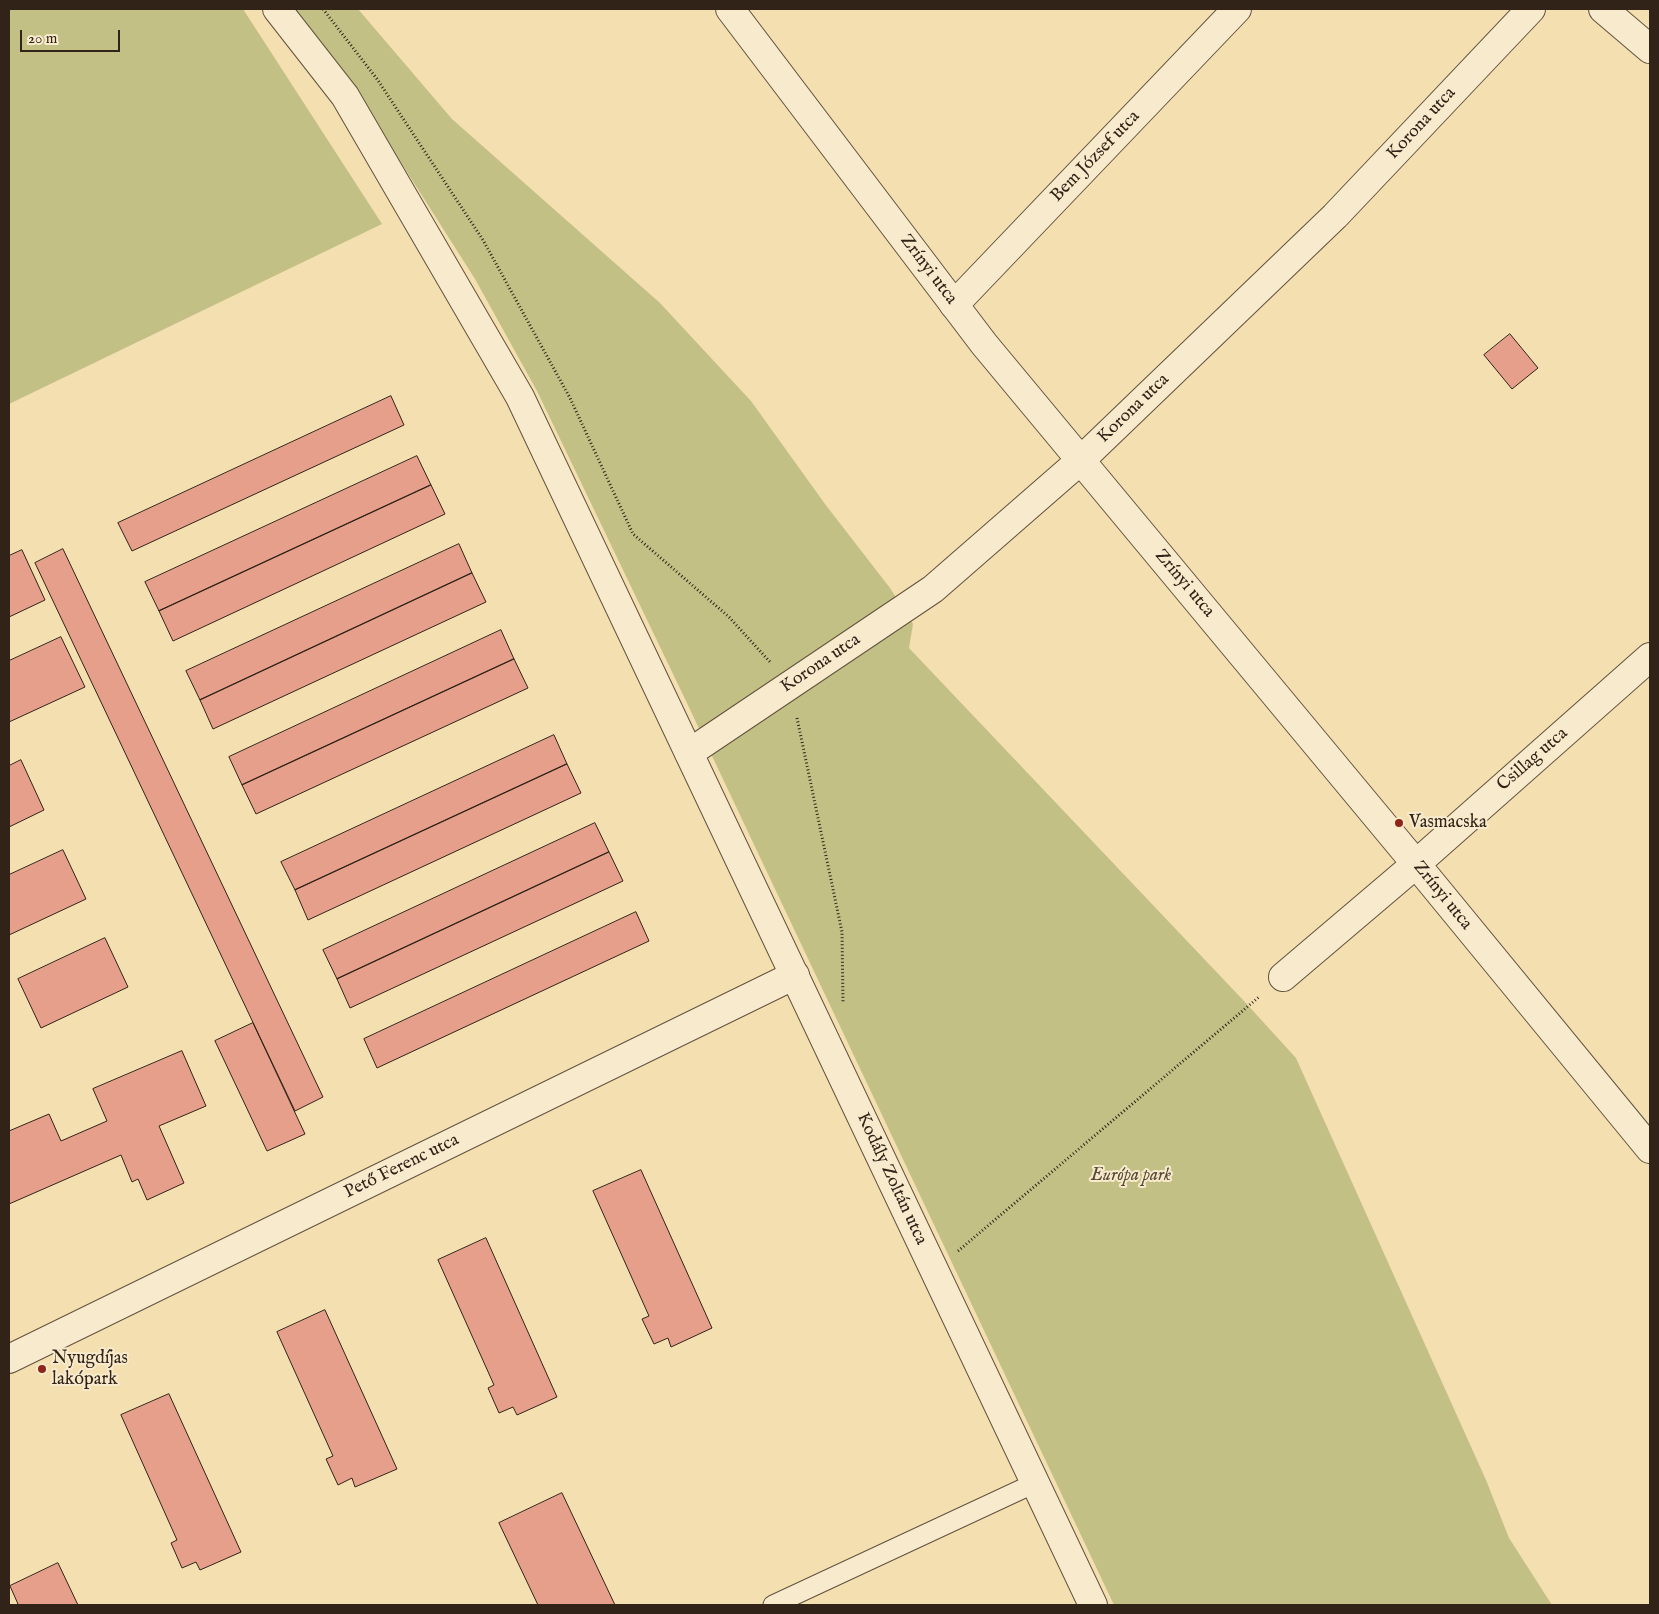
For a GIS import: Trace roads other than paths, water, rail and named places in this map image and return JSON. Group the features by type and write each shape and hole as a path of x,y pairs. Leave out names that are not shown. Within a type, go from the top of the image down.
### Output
{"street":[{"name":"Kodály Zoltán utca","path":"277,9 345,96 520,397 1092,1605"},
{"name":"Zrínyi utca","path":"730,9 984,344 1416,864 1650,1150"},
{"name":"Bem József utca","path":"954,305 1238,9"},
{"name":"Korona utca","path":"690,754 934,589 1081,460 1335,216 1531,9"},
{"path":"1603,9 1650,49"},
{"name":"Csillag utca","path":"1283,977 1416,864 1650,657"},
{"name":"Pető Ferenc utca","path":"9,1359 794,975"}],"lane":[{"path":"773,1605 1035,1483"}],"place":[{"name":"Vasmacska","path":"1399,823"},
{"name":"Nyugdíjas lakópark","path":"42,1369"}],"park label":[{"name":"Európa park","path":"1131,1176"}]}
